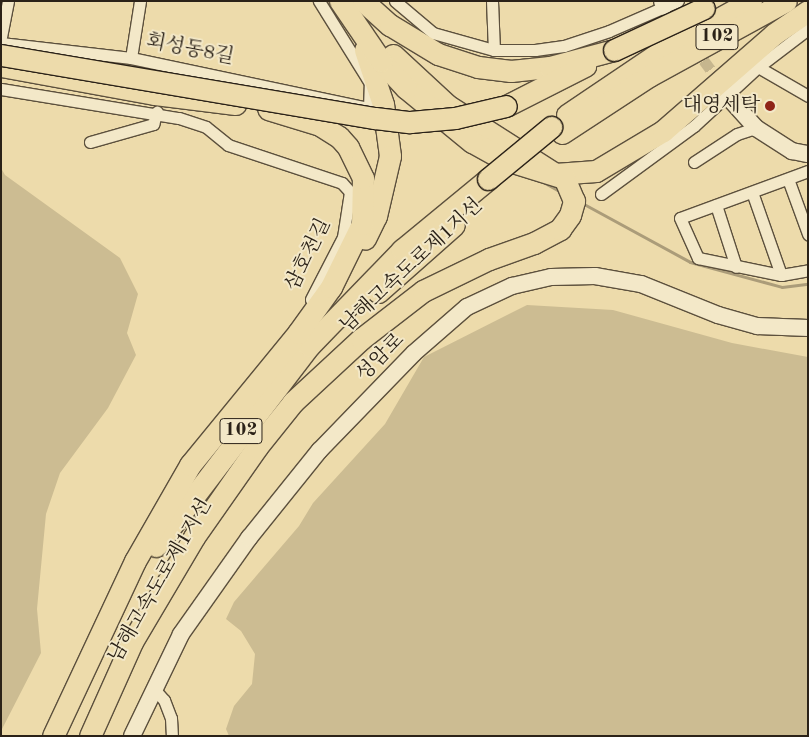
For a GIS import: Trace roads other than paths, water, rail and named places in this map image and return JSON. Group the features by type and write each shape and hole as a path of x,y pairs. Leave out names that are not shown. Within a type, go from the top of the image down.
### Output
{"highway":[{"name":"남해고속도로제1지선","path":"65,736 117,616 151,553 309,346 402,250 495,181 557,130 592,96 668,47 751,1"},
{"name":"남해고속도로제1지선","path":"557,130 649,76 786,1"},
{"path":"151,553 208,455 346,280 376,216 390,156 364,47 350,4"},
{"path":"350,4 390,24 438,54 478,67 511,71 550,67 614,50"},
{"path":"90,736 132,642 194,538 257,447 294,402 379,324 423,291 560,229 570,215 574,201 562,180 447,105 390,52 350,4"},
{"path":"1,55 375,118 410,122 455,118 506,106 614,50 712,5"},
{"path":"562,180 596,171 664,132 721,93 774,34 808,11"},
{"path":"1,66 155,94 276,110 320,125 339,137 351,153 363,178 362,224 349,254 298,333 190,465 135,561 53,736"},
{"name":"남해고속도로제1지선","path":"80,736 142,606 192,522 266,418 366,303 495,181"}],"main road":[{"path":"721,93 756,128 792,151 808,154"},
{"name":"성암로","path":"132,736 180,634 249,538 319,451 414,353 467,307 487,296 551,277 595,276 641,284 718,315 757,326 808,328"}],"street":[{"path":"1,37 8,1"},
{"path":"131,58 140,1"},
{"path":"319,1 370,84 377,102"},
{"path":"395,1 433,33 494,50 564,46 668,5"},
{"path":"492,1 494,50"},
{"path":"601,194 721,93 808,29"},
{"name":"회성동8길","path":"1,43 131,58 377,102"},
{"path":"758,67 808,96"},
{"name":"삼호천길","path":"1,89 157,112 206,127 228,146 342,184 350,192 350,208 343,237 316,291 279,345 208,432 178,475 122,572 102,613"},
{"path":"90,142 153,124 157,112"},
{"path":"694,162 734,135 756,128"},
{"path":"808,171 680,218 698,258 782,275 808,270"},
{"path":"788,179 808,234"},
{"path":"752,192 782,275"},
{"path":"716,205 736,267"},
{"path":"154,689 164,700 171,718 172,736"}],"waterway":[{"path":"543,182 561,192"},
{"path":"582,203 690,262 782,287 808,284"}],"tunnel":[{"path":"694,47 722,85"}],"place":[{"name":"대영세탁","path":"770,106"}]}
